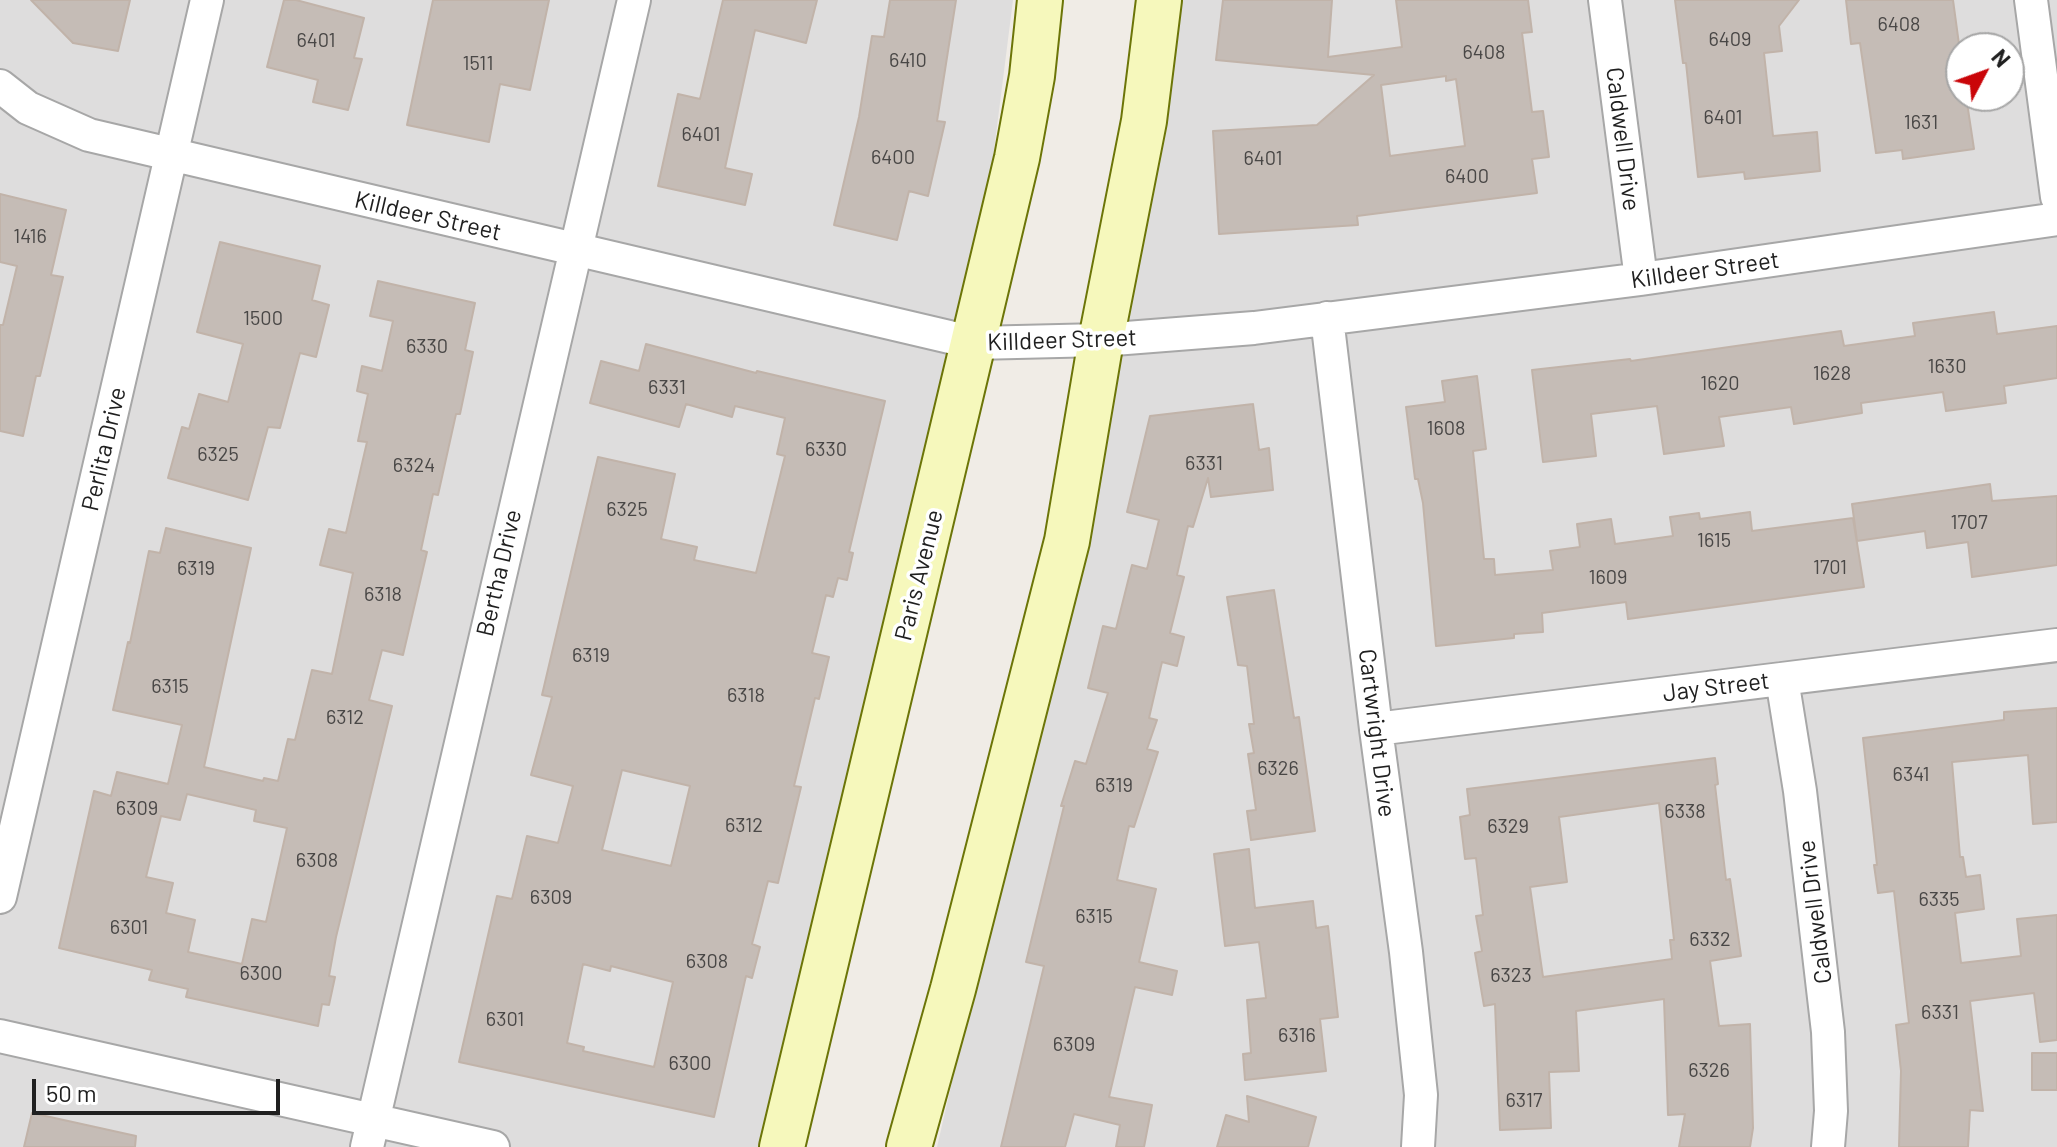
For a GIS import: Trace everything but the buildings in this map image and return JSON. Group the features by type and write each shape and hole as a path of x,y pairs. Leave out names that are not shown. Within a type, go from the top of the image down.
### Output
{"street":[{"name":"Perlita Drive","path":"0,897 207,0"},
{"name":"Bertha Drive","path":"370,1133 634,0"},
{"name":"Paris Avenue","path":"782,1147 1017,158 1032,76 1040,0"},
{"path":"909,1147 953,989 1067,541 1101,340 1144,121 1159,0"},
{"name":"Caldwell Drive","path":"1605,0 1641,279"},
{"path":"2031,0 2057,197"},
{"name":"Killdeer Street","path":"0,86 28,108 89,135 975,343 1184,335 1641,279 2057,219"},
{"name":"Cartwright Drive","path":"1327,318 1421,1095 1418,1147"},
{"name":"Jay Street","path":"1376,729 2057,645"},
{"name":"Caldwell Drive","path":"1782,679 1800,791 1825,1003 1831,1111 1828,1147"},
{"path":"0,1036 370,1133 493,1147"}],"shaded area":[{"path":"0,0 1013,0 992,166 764,1147 0,1147"},
{"path":"1177,0 2057,0 2057,1147 937,1147 1116,371"}]}
